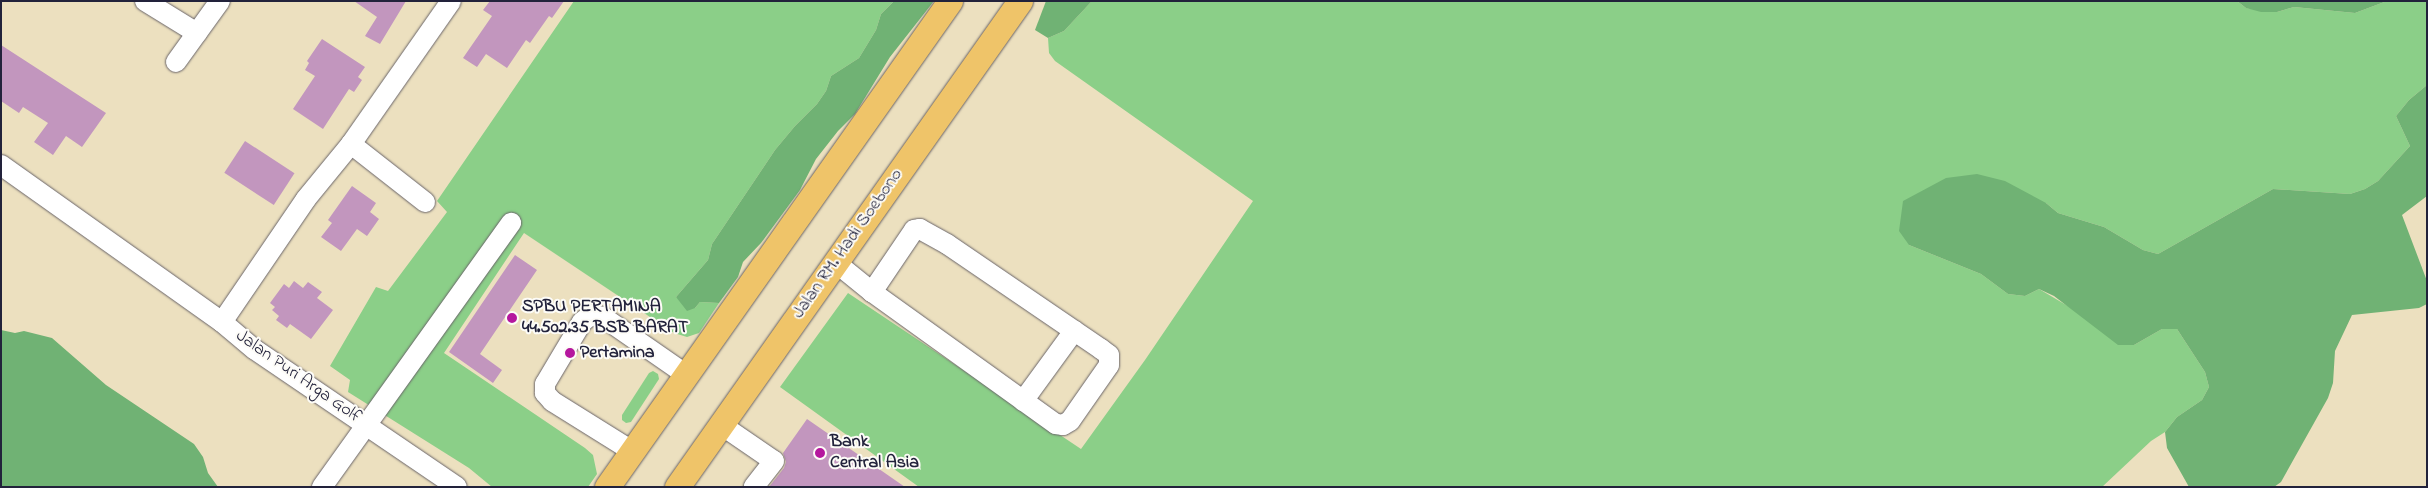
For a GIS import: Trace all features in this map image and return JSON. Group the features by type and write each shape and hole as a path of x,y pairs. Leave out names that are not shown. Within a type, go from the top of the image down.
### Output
{"main road":[{"path":"607,487 950,1"},
{"name":"Jalan RM. Hadi Soebono","path":"677,487 1020,1"}],"street":[{"path":"146,1 197,33"},
{"path":"176,62 220,1"},
{"name":"Jalan Puri Arga Golf","path":"452,1 351,144 306,199 222,322 254,349 457,487"},
{"path":"351,144 425,202"},
{"path":"1,165 222,322"},
{"path":"322,487 511,223"},
{"path":"834,262 872,292 1056,424 1063,426 1070,422 1109,365 1109,355 947,244 920,229 914,230 872,292"},
{"path":"632,451 552,401 545,393 545,384 582,322 591,315 603,317 685,374"},
{"path":"1023,401 1074,331"},
{"path":"720,424 774,461 754,487"}],"green space":[{"path":"574,1 894,1 881,14 876,30 859,58 831,76 826,91 817,104 775,150 712,244 708,260 676,297 695,308 700,302 719,303 699,333 687,337 674,333 524,233 444,353 585,448 593,455 597,474 588,487 492,487 469,468 348,392 350,380 330,366 376,287 388,291 447,212 437,201"},
{"path":"894,1 934,1 890,57 855,114 838,131 816,159 800,190 761,243 743,262 738,277 719,303 700,302 695,308 687,311 676,297 708,260 712,244 775,150 817,104 826,91 831,76 859,58 876,30 881,14"},
{"path":"1046,1 1092,1 1064,31 1048,38 1035,30"},
{"path":"1092,1 2237,1 2246,8 2277,12 2294,7 2355,13 2387,1 2427,1 2427,85 2409,100 2396,116 2410,146 2378,181 2365,189 2350,194 2273,189 2158,254 2143,250 2104,227 2058,213 2046,203 1909,245 1981,274 2008,294 2025,296 2039,289 2134,345 2162,329 2177,329 2205,372 2209,387 2202,400 2177,417 2165,432 2151,441 2102,487 919,487 780,387 848,293 1081,449 1145,360 1253,201 1055,61 1049,53 1048,38 1064,31"},
{"path":"2237,1 2387,1 2355,13 2294,7 2277,12 2261,12 2246,8"},
{"path":"2427,85 2427,196 2402,215 2427,281 2427,304 2419,308 2352,315 2335,351 2333,383 2328,398 2281,482 2274,487 2189,487 2167,448 2165,432 2177,417 2202,400 2209,387 2205,372 2177,329 2162,329 2134,345 2118,345 2054,296 2039,289 2025,296 2008,294 1981,274 1909,245 1899,231 1903,201 1946,178 1977,174 2005,181 2046,203 2058,213 2104,227 2143,250 2158,254 2273,189 2350,194 2365,189 2378,181 2410,146 2396,116 2409,100"},
{"path":"1,330 15,333 24,331 52,338 106,385 194,444 203,457 208,473 218,487 1,487"},
{"path":"653,371 658,374 659,379 631,422 626,423 622,420 622,415 649,373"}],"building":[{"path":"354,1 406,1 380,44 365,36 377,17"},
{"path":"490,1 564,1 552,18 549,16 530,43 526,40 507,68 486,54 477,67 463,58 492,16 483,10"},
{"path":"322,39 365,67 358,77 362,80 354,92 349,89 323,129 293,109 315,76 305,70 309,63 307,61"},
{"path":"1,45 106,113 82,147 66,136 53,155 34,142 48,123 23,107 19,113 1,101"},
{"path":"245,141 294,173 274,205 224,173"},
{"path":"352,186 376,203 370,212 379,219 367,236 357,229 341,251 321,237 332,223 328,220"},
{"path":"515,255 537,270 480,354 502,370 493,383 449,352"},
{"path":"294,281 303,288 308,282 322,292 317,298 333,310 311,339 290,324 287,328 276,320 279,316 272,310 275,307 270,303 284,284 289,288"},
{"name":"Bank Central Asia","path":"807,419 905,487 769,487 784,468 786,462 783,453"}],"place":[{"name":"SPBU PERTAMINA 44.502.35 BSB BARAT","path":"512,318"},
{"name":"Pertamina","path":"570,353"},
{"name":"Bank Central Asia","path":"820,453"}]}
